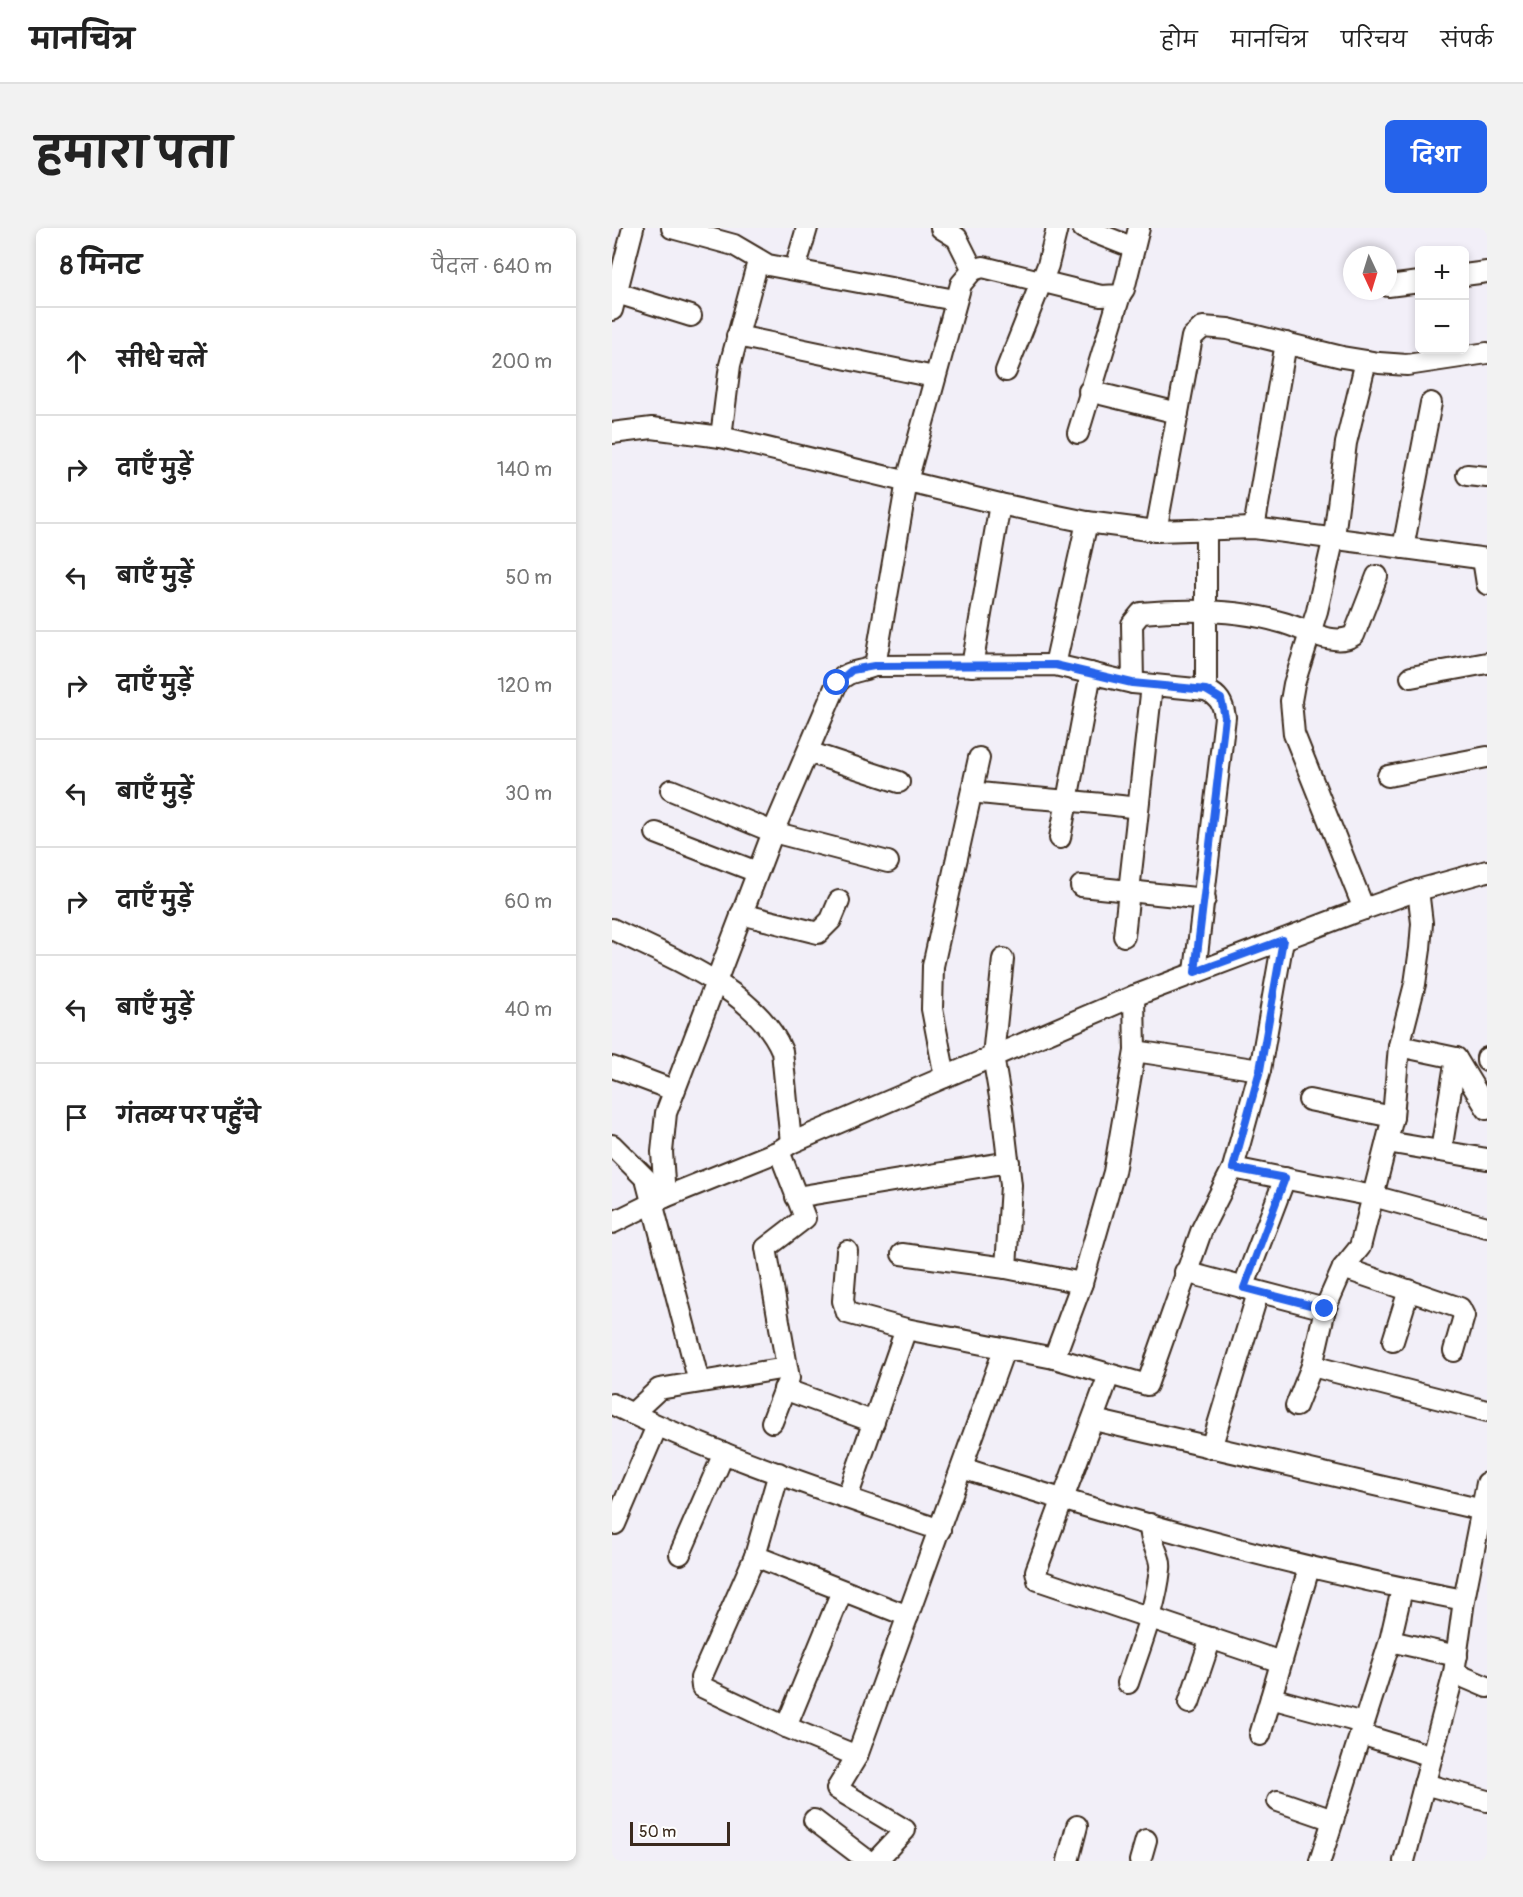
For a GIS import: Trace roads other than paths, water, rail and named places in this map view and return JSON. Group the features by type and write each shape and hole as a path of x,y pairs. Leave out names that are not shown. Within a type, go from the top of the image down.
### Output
{"street":[{"path":"633,228 614,302 691,316"},
{"path":"672,228 734,245 758,261 955,300"},
{"path":"795,269 807,228"},
{"path":"941,228 957,238 973,270"},
{"path":"1006,371 1041,281 1057,228"},
{"path":"1083,228 1134,248"},
{"path":"1078,433 1089,391 1120,295 1124,289 1139,228"},
{"path":"721,437 726,385 758,261"},
{"path":"874,666 908,481 955,300 965,276 983,267 1101,296 1120,295"},
{"path":"1469,274 1487,272"},
{"path":"1397,285 1415,283"},
{"path":"1156,531 1192,337 1197,331 1212,326 1366,360 1407,364 1487,353"},
{"path":"737,336 934,377"},
{"path":"1254,528 1286,343"},
{"path":"1364,909 1294,734 1291,720 1294,684 1334,537 1346,443 1366,360"},
{"path":"1089,391 1178,413"},
{"path":"1403,548 1431,403"},
{"path":"612,433 652,428 721,437 1000,504 1087,522 1156,531 1254,528 1485,559 1487,584"},
{"path":"972,666 1000,504"},
{"path":"1055,665 1087,522"},
{"path":"1206,529 1206,690"},
{"path":"1124,936 1137,808 1142,684 1131,635 1135,618 1141,614 1150,613 1252,614 1340,641 1354,635 1377,576"},
{"path":"1411,677 1487,663"},
{"path":"699,1382 658,1201 663,1132 673,1090 772,832 837,683 852,670 874,666 1055,665 1142,684 1206,690 1221,699 1225,717 1195,972"},
{"path":"1060,838 1090,673"},
{"path":"808,752 899,782"},
{"path":"1388,776 1487,757"},
{"path":"945,1077 932,1009 933,966 979,758"},
{"path":"671,790 772,832 888,862"},
{"path":"972,792 1039,800 1066,799 1137,808"},
{"path":"656,833 757,872"},
{"path":"612,1223 658,1201 1134,996 1364,909 1418,890 1487,871"},
{"path":"1081,886 1205,898"},
{"path":"1296,1406 1312,1366 1325,1309 1344,1268 1360,1246 1393,1117 1399,1046 1415,984 1420,949 1422,922 1418,890"},
{"path":"741,914 818,933 831,920 839,901"},
{"path":"612,929 715,980 751,1011 777,1039 785,1066 785,1147 796,1197 805,1218 766,1248 789,1378 772,1422"},
{"path":"847,1251 843,1301 848,1312 906,1329 1054,1358 1147,1385 1202,1229 1233,1168 1260,1070 1283,940"},
{"path":"1003,959 993,1056 1011,1185 1006,1268"},
{"path":"1054,1358 1082,1283 1114,1172 1135,1052 1134,996"},
{"path":"1399,1046 1456,1058 1487,1109"},
{"path":"1135,1052 1260,1070"},
{"path":"1441,1151 1456,1058"},
{"path":"612,1067 673,1090"},
{"path":"1309,1100 1393,1117"},
{"path":"1387,1142 1487,1159"},
{"path":"612,1144 641,1171 658,1201"},
{"path":"796,1197 1009,1161"},
{"path":"1233,1168 1373,1196 1487,1227"},
{"path":"1211,1448 1251,1291 1285,1178"},
{"path":"902,1254 1006,1268 1082,1283"},
{"path":"1344,1268 1463,1311 1454,1352"},
{"path":"1185,1272 1325,1309"},
{"path":"1393,1341 1408,1290"},
{"path":"847,1498 906,1329"},
{"path":"876,1861 905,1830 837,1790 857,1756 1004,1350"},
{"path":"1312,1366 1487,1411"},
{"path":"632,1414 659,1389 786,1368"},
{"path":"1109,1375 1036,1571 1038,1580 1281,1662"},
{"path":"784,1389 874,1422"},
{"path":"612,1404 657,1426 724,1453 940,1530"},
{"path":"1094,1420 1484,1510"},
{"path":"615,1524 657,1426"},
{"path":"680,1554 724,1453"},
{"path":"962,1468 1062,1500 1309,1568 1464,1600"},
{"path":"779,1473 755,1556 701,1683 702,1687 786,1727 857,1756"},
{"path":"1404,1861 1456,1665 1464,1600 1484,1510 1487,1483"},
{"path":"1128,1683 1149,1617 1161,1568 1150,1540 1150,1524"},
{"path":"755,1556 908,1616"},
{"path":"1260,1736 1309,1568"},
{"path":"1320,1861 1389,1641 1402,1589"},
{"path":"786,1727 842,1591"},
{"path":"1189,1702 1211,1638"},
{"path":"1389,1641 1456,1665 1487,1687"},
{"path":"1271,1698 1432,1756"},
{"path":"1424,1784 1487,1801"},
{"path":"1278,1801 1333,1820"},
{"path":"814,1820 868,1861"},
{"path":"1068,1861 1077,1826"},
{"path":"1140,1861 1146,1840"}]}
